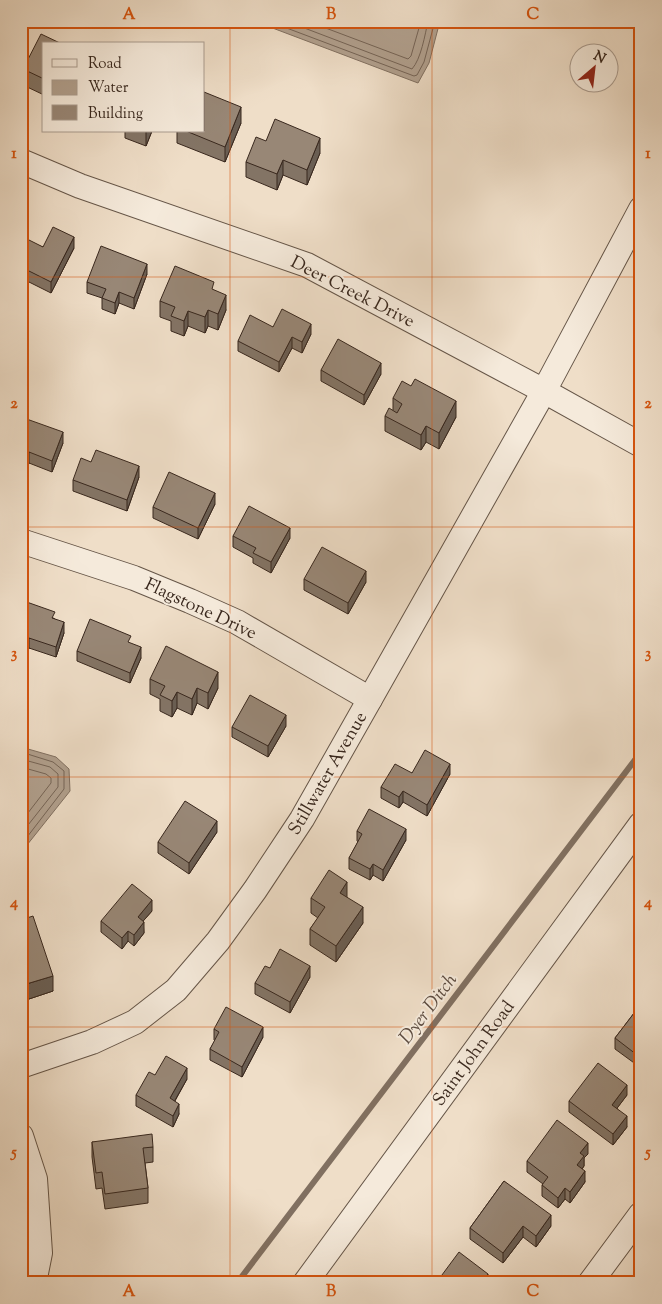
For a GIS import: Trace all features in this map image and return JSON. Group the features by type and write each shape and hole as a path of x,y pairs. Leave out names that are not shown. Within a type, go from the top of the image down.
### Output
{"street":[{"name":"Deer Creek Drive","path":"21,161 80,186 307,265 641,444"},
{"name":"Stillwater Avenue","path":"21,1066 92,1042 135,1022 176,990 218,941 255,890 302,819 544,391 641,209"},
{"name":"Flagstone Drive","path":"21,541 134,578 237,622 370,699"},
{"name":"Saint John Road","path":"305,1283 641,824"},
{"path":"21,1136 35,1179 40,1253 34,1283"},
{"path":"590,1283 641,1214"}],"water":[{"path":"254,21 440,21 429,63 418,83"},
{"path":"21,747 56,757 69,769 70,791 27,845 21,848"}],"building":[{"path":"41,34 58,42 42,42 42,78 23,69"},
{"path":"205,92 241,107 225,147 188,132 205,132"},
{"path":"275,119 320,138 307,170 283,160 277,174 246,162 256,137 266,141"},
{"path":"53,227 74,237 51,282 21,267 21,240 23,237 43,247"},
{"path":"101,246 147,264 134,298 119,292 115,303 102,298 106,289 87,282"},
{"path":"175,266 214,282 212,289 226,295 218,314 208,310 205,317 188,311 184,321 171,316 175,307 160,301"},
{"path":"282,309 311,324 302,342 292,337 279,362 238,341 250,315 273,327"},
{"path":"338,339 381,363 364,395 321,370"},
{"path":"415,379 456,401 439,433 426,426 421,435 385,416 389,408 397,413 402,404 393,398 402,381 411,386"},
{"path":"21,417 63,432 52,461 29,452 21,470"},
{"path":"96,450 139,466 127,500 73,480 81,458 91,462"},
{"path":"169,472 215,493 198,528 153,507"},
{"path":"249,506 290,528 271,562 253,553 256,548 233,536"},
{"path":"322,547 366,571 348,603 304,579"},
{"path":"21,600 55,612 52,618 64,622 56,647 29,638 24,651 21,650"},
{"path":"90,619 131,636 128,642 141,647 130,673 77,651"},
{"path":"166,646 218,672 208,693 197,688 192,699 177,692 172,701 160,695 165,686 150,679"},
{"path":"250,695 286,715 268,746 232,727"},
{"path":"425,750 450,764 427,805 403,791 399,797 381,787 395,764 412,773"},
{"path":"185,801 217,821 189,863 158,842"},
{"path":"369,809 406,829 383,870 373,864 370,869 349,858 362,834 357,831"},
{"path":"329,870 347,882 340,893 363,907 336,946 310,929 325,907 311,898"},
{"path":"132,884 152,900 138,917 144,922 134,935 128,931 122,938 101,921"},
{"path":"33,916 53,976 23,985 21,980 21,931 25,930 21,920"},
{"path":"280,949 310,966 290,1002 255,983 265,966 270,968"},
{"path":"641,1004 641,1058 615,1038"},
{"path":"226,1007 263,1027 242,1067 210,1049 219,1032 214,1029"},
{"path":"166,1056 187,1068 170,1098 179,1104 173,1116 136,1095 149,1072 155,1075"},
{"path":"598,1063 627,1085 612,1105 627,1116 613,1134 569,1101"},
{"path":"557,1120 588,1143 580,1153 584,1156 577,1165 585,1171 570,1192 565,1188 558,1198 542,1185 548,1177 527,1161"},
{"path":"152,1134 153,1147 143,1148 148,1188 105,1194 102,1172 96,1173 92,1142"},
{"path":"504,1181 551,1215 536,1236 523,1226 503,1253 470,1228"},
{"path":"459,1252 488,1274 481,1283 436,1283"}],"waterway":[{"name":"Dyer Ditch","path":"237,1283 641,752"}]}
